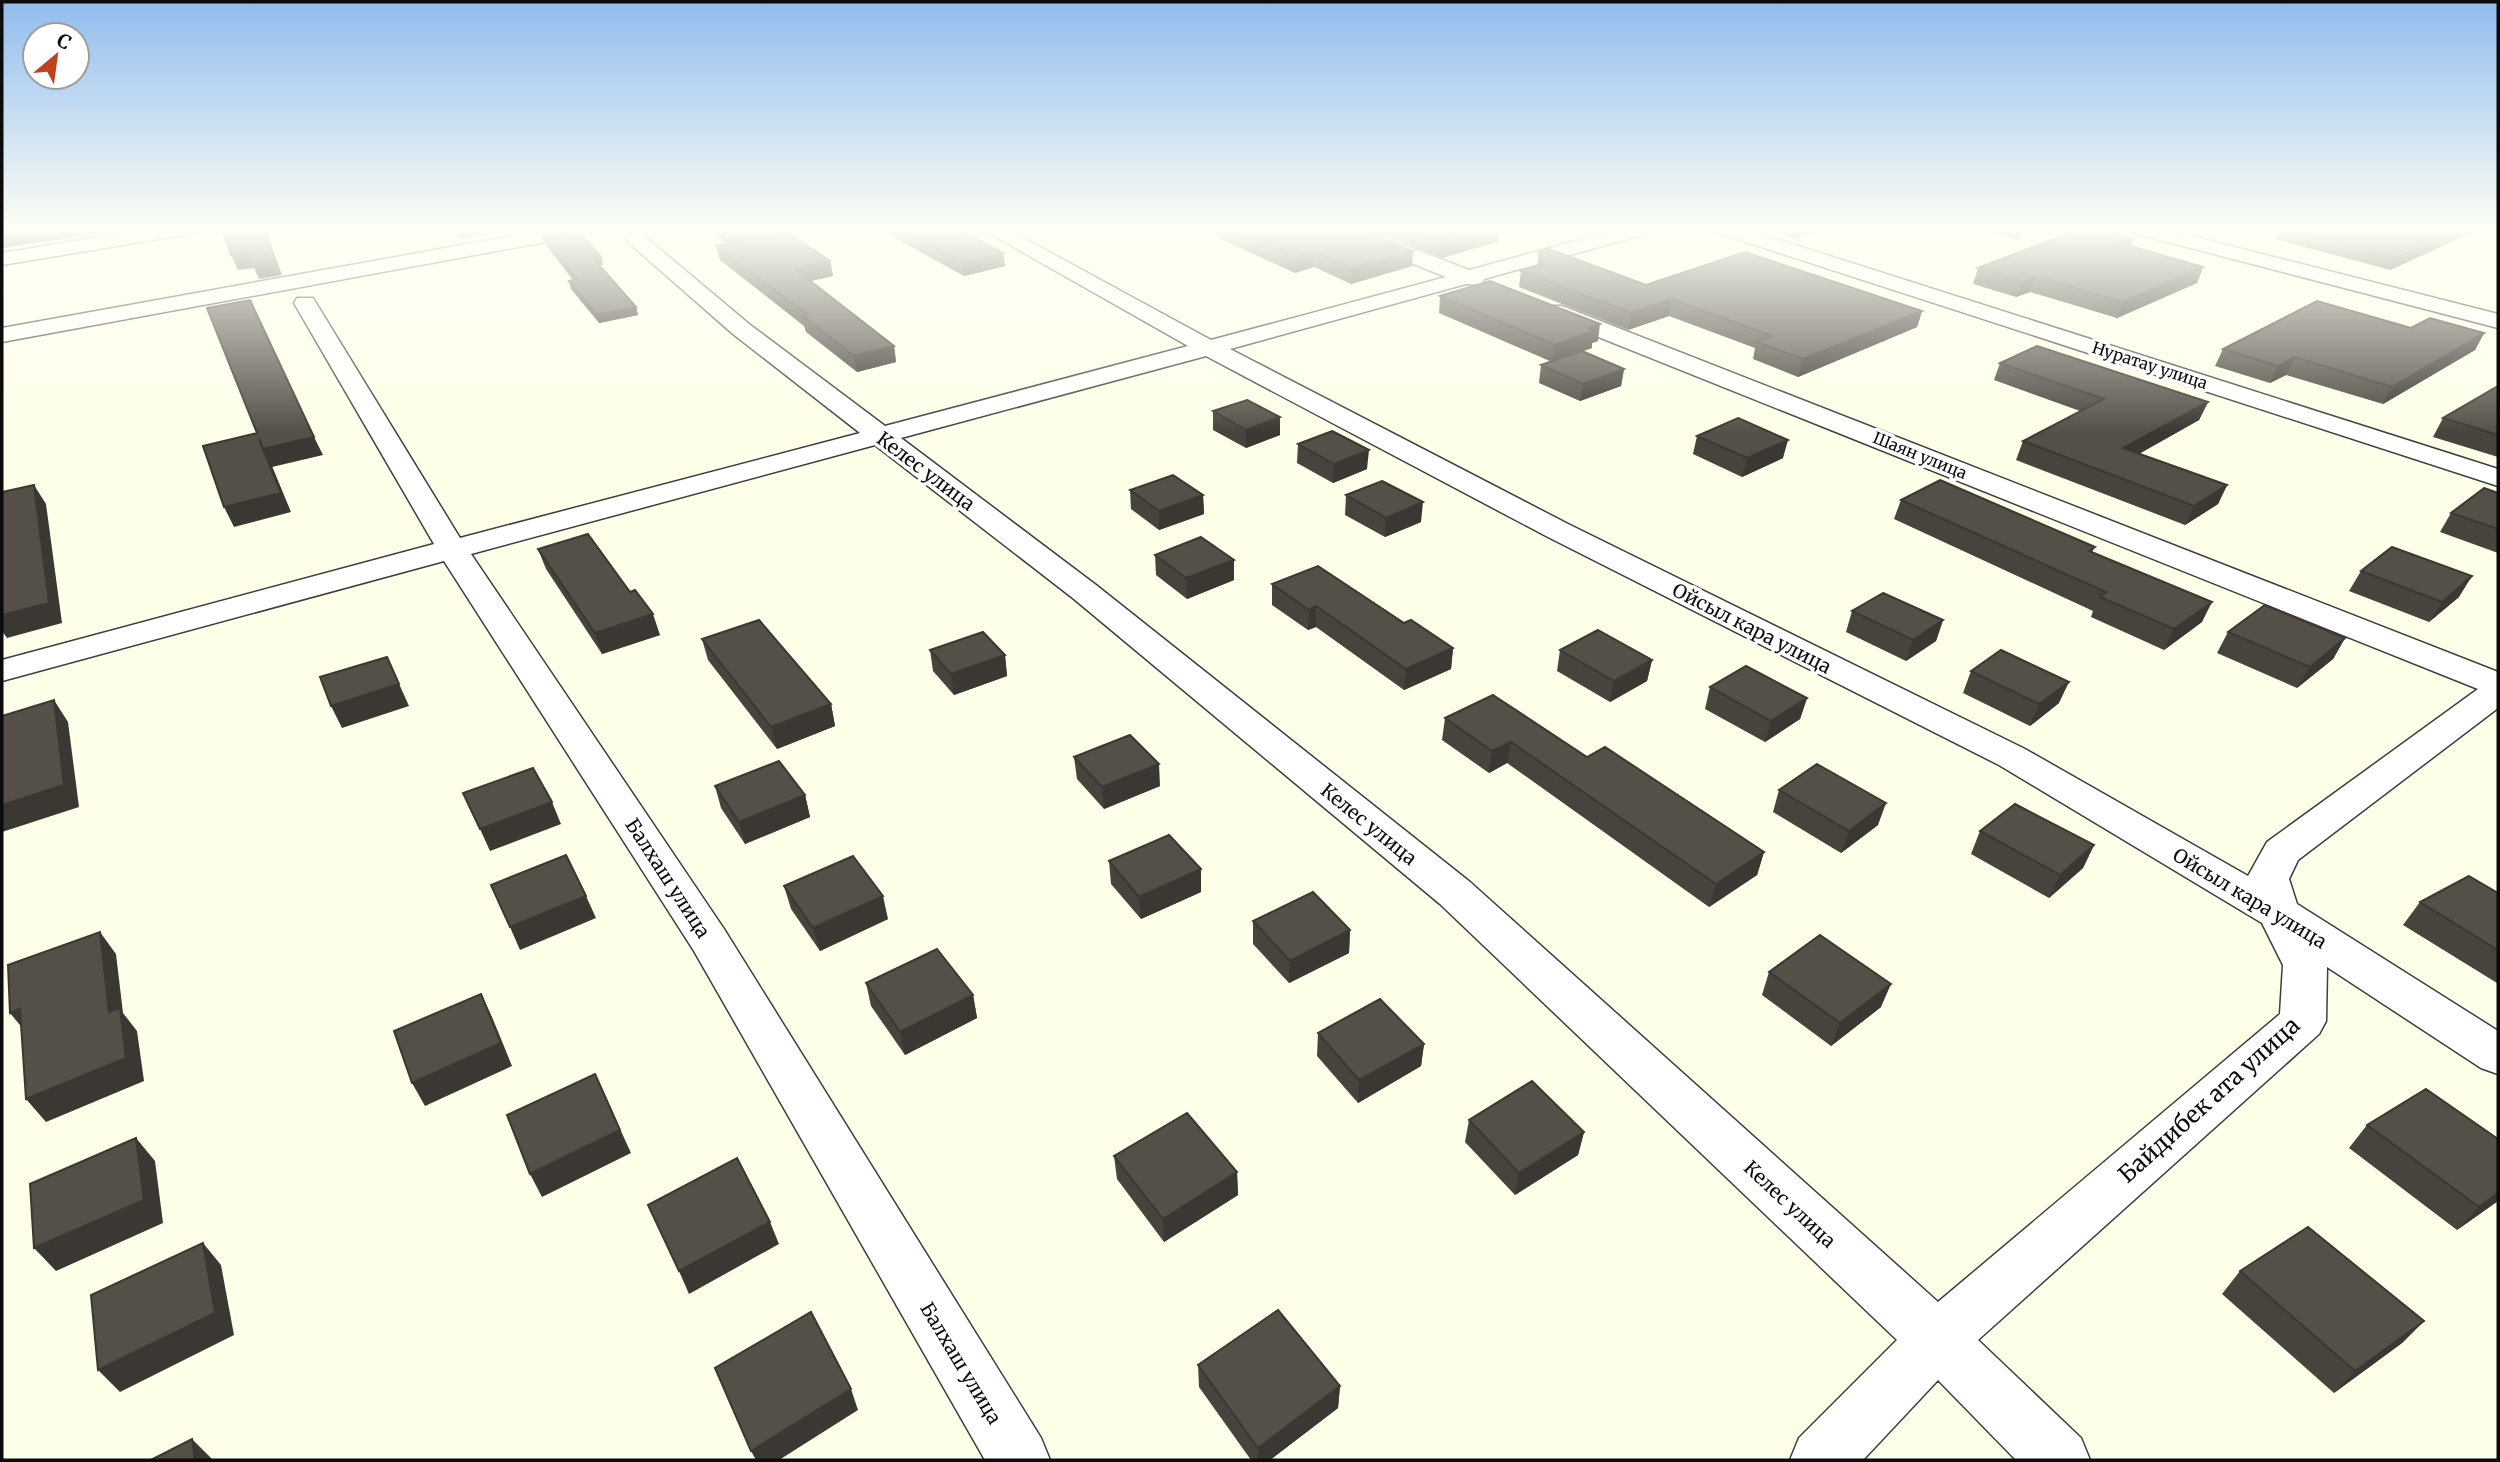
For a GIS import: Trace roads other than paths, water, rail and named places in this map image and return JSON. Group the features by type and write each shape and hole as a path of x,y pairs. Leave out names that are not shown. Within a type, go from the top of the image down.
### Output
{"street":[{"path":"2,335 215,296"},
{"name":"Келес улица","path":"703,296 741,329 1085,592 1455,893 1937,1339 2059,1460"},
{"name":"Ойсыл кара улица","path":"1114,296 1557,530 2012,757 2278,913 2498,1055"},
{"path":"2,671 451,547 880,436 1205,346 1398,296"},
{"name":"Нуратау улица","path":"1934,296 2498,478"},
{"path":"2402,296 2498,321"},
{"name":"Балхаш улица","path":"305,303 451,547 709,940 1019,1460"},
{"name":"Шаян улица","path":"1532,303 2498,684"},
{"name":"Байдибек ата улица","path":"1821,1460 1937,1339 2303,1021 2305,965 2278,913 2268,879 2281,852 2498,691"}]}
